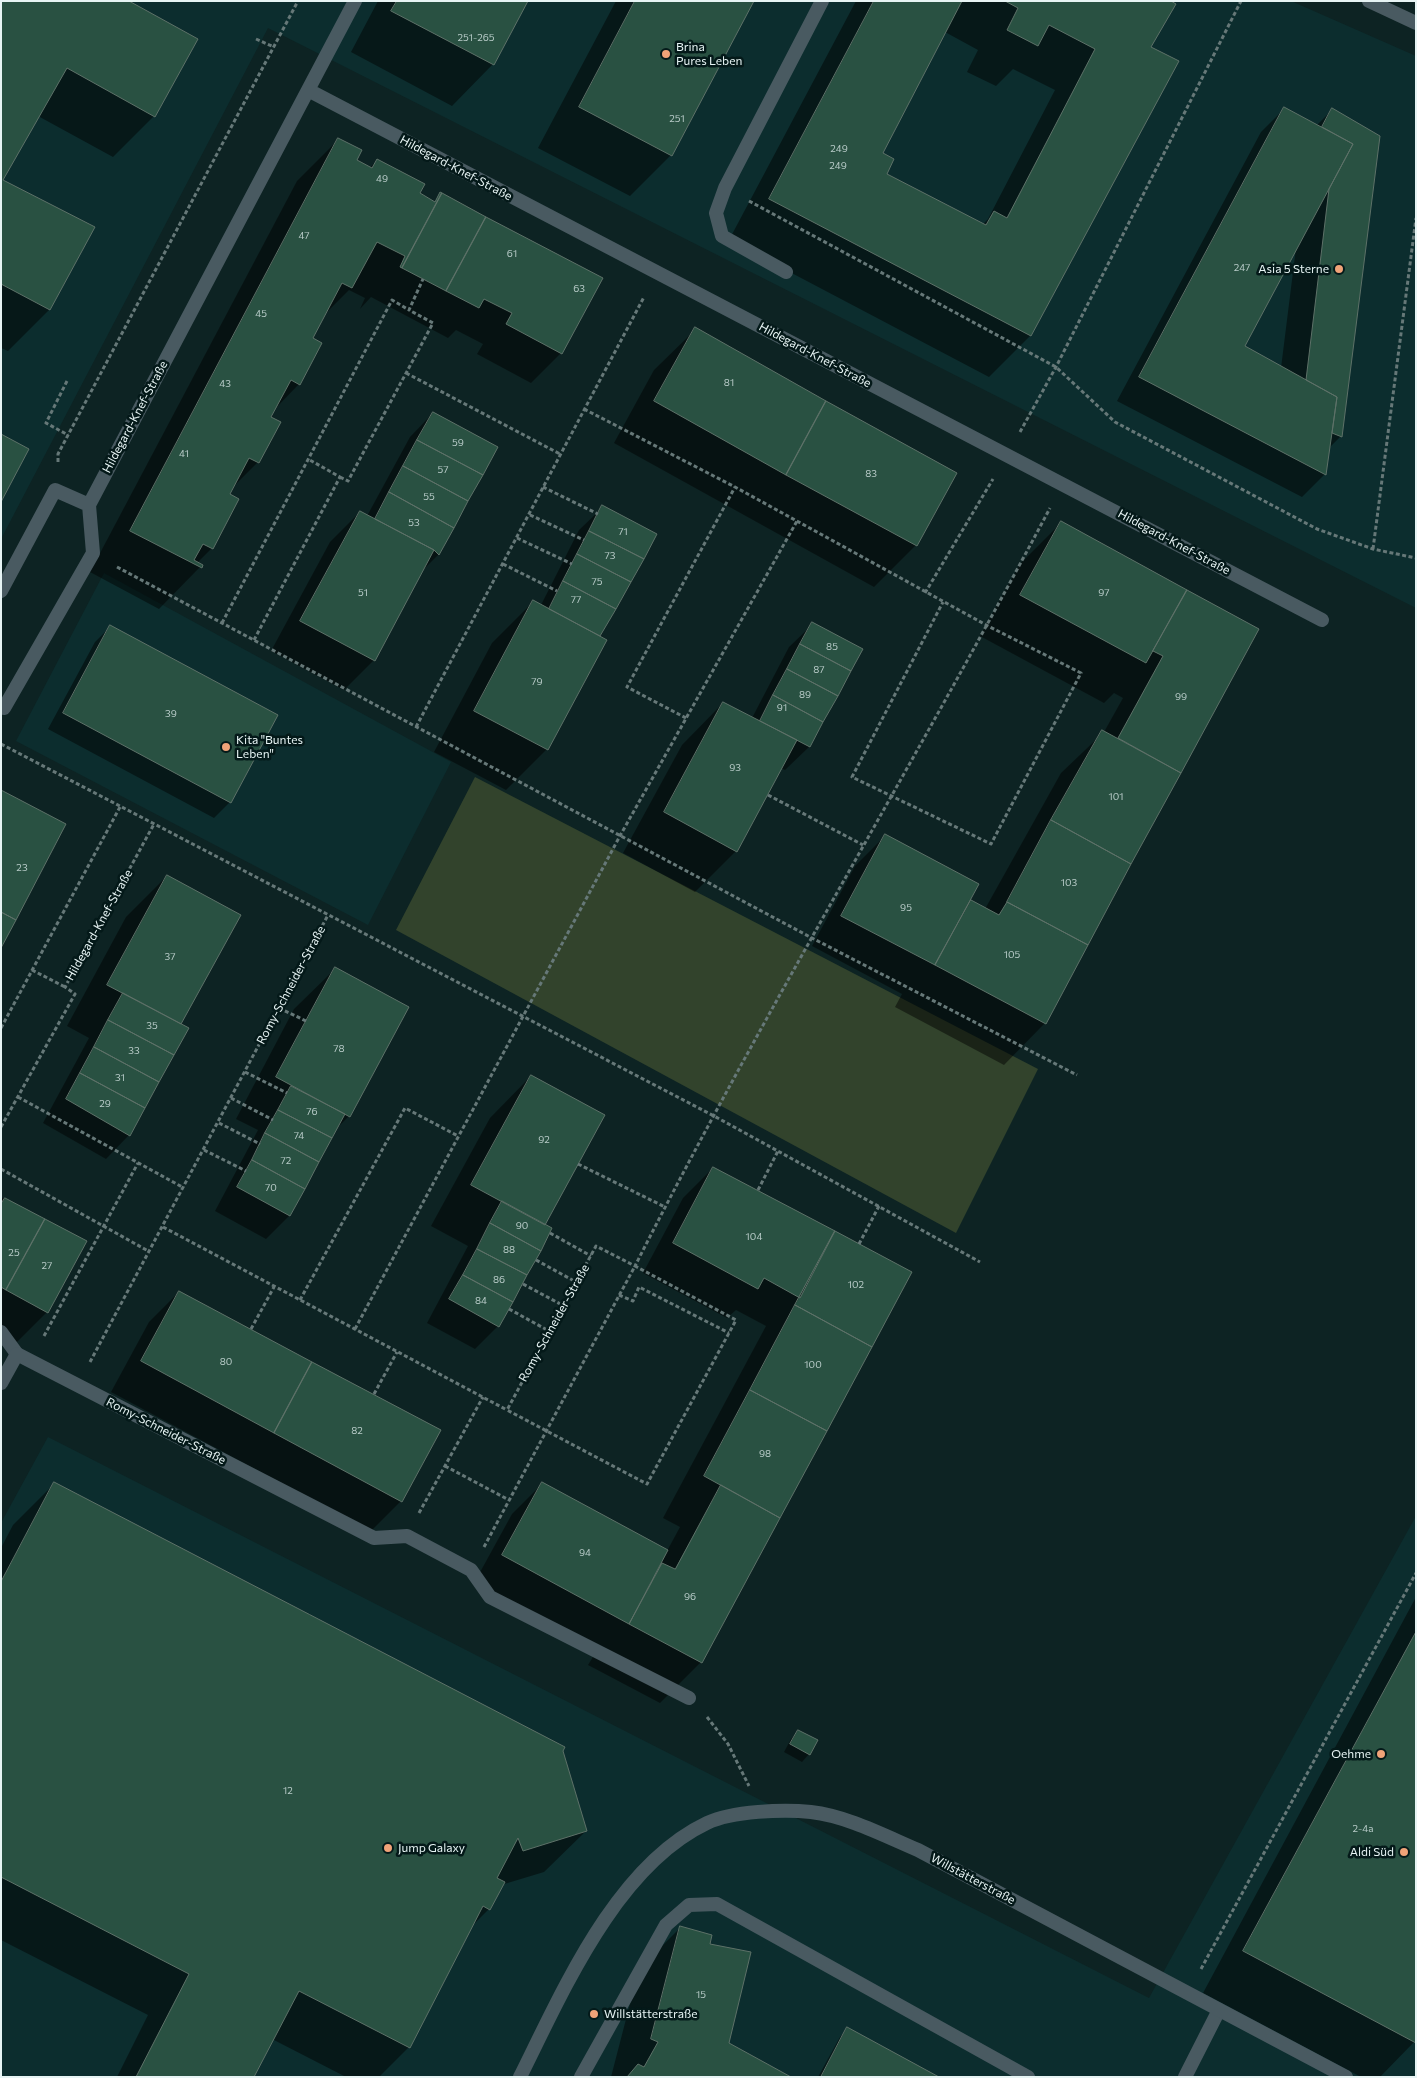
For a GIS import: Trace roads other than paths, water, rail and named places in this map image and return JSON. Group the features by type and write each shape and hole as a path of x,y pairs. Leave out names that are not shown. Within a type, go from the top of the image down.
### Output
{"street":[{"name":"Hildegard-Knef-Straße","path":"89,505 355,1"},
{"path":"786,272 722,236 716,213 725,188 822,1"},
{"path":"1369,1 1416,23"},
{"name":"Hildegard-Knef-Straße","path":"308,90 1322,620"},
{"path":"1,591 55,490 89,505 93,553 3,710"},
{"path":"1,1332 17,1354 1,1383"},
{"name":"Romy-Schneider-Straße","path":"17,1354 374,1538 407,1536 472,1570 490,1597 689,1698"},
{"name":"Willstätterstraße","path":"520,2077 564,1989 622,1894 661,1852 708,1822 760,1811 812,1812 862,1826 910,1847 1346,2077"},
{"path":"581,2077 666,1925 689,1904 716,1904 1028,2077"},
{"path":"1185,2077 1219,2010"}],"place":[{"name":"Brina Pures Leben","path":"666,54"},
{"name":"Asia 5 Sterne","path":"1339,269"},
{"name":"Kita \"Buntes Leben\"","path":"226,747"},
{"name":"Oehme","path":"1381,1754"},
{"name":"Jump Galaxy","path":"388,1848"},
{"name":"Aldi Süd","path":"1404,1852"},
{"name":"Willstätterstraße","path":"594,2014"}]}
